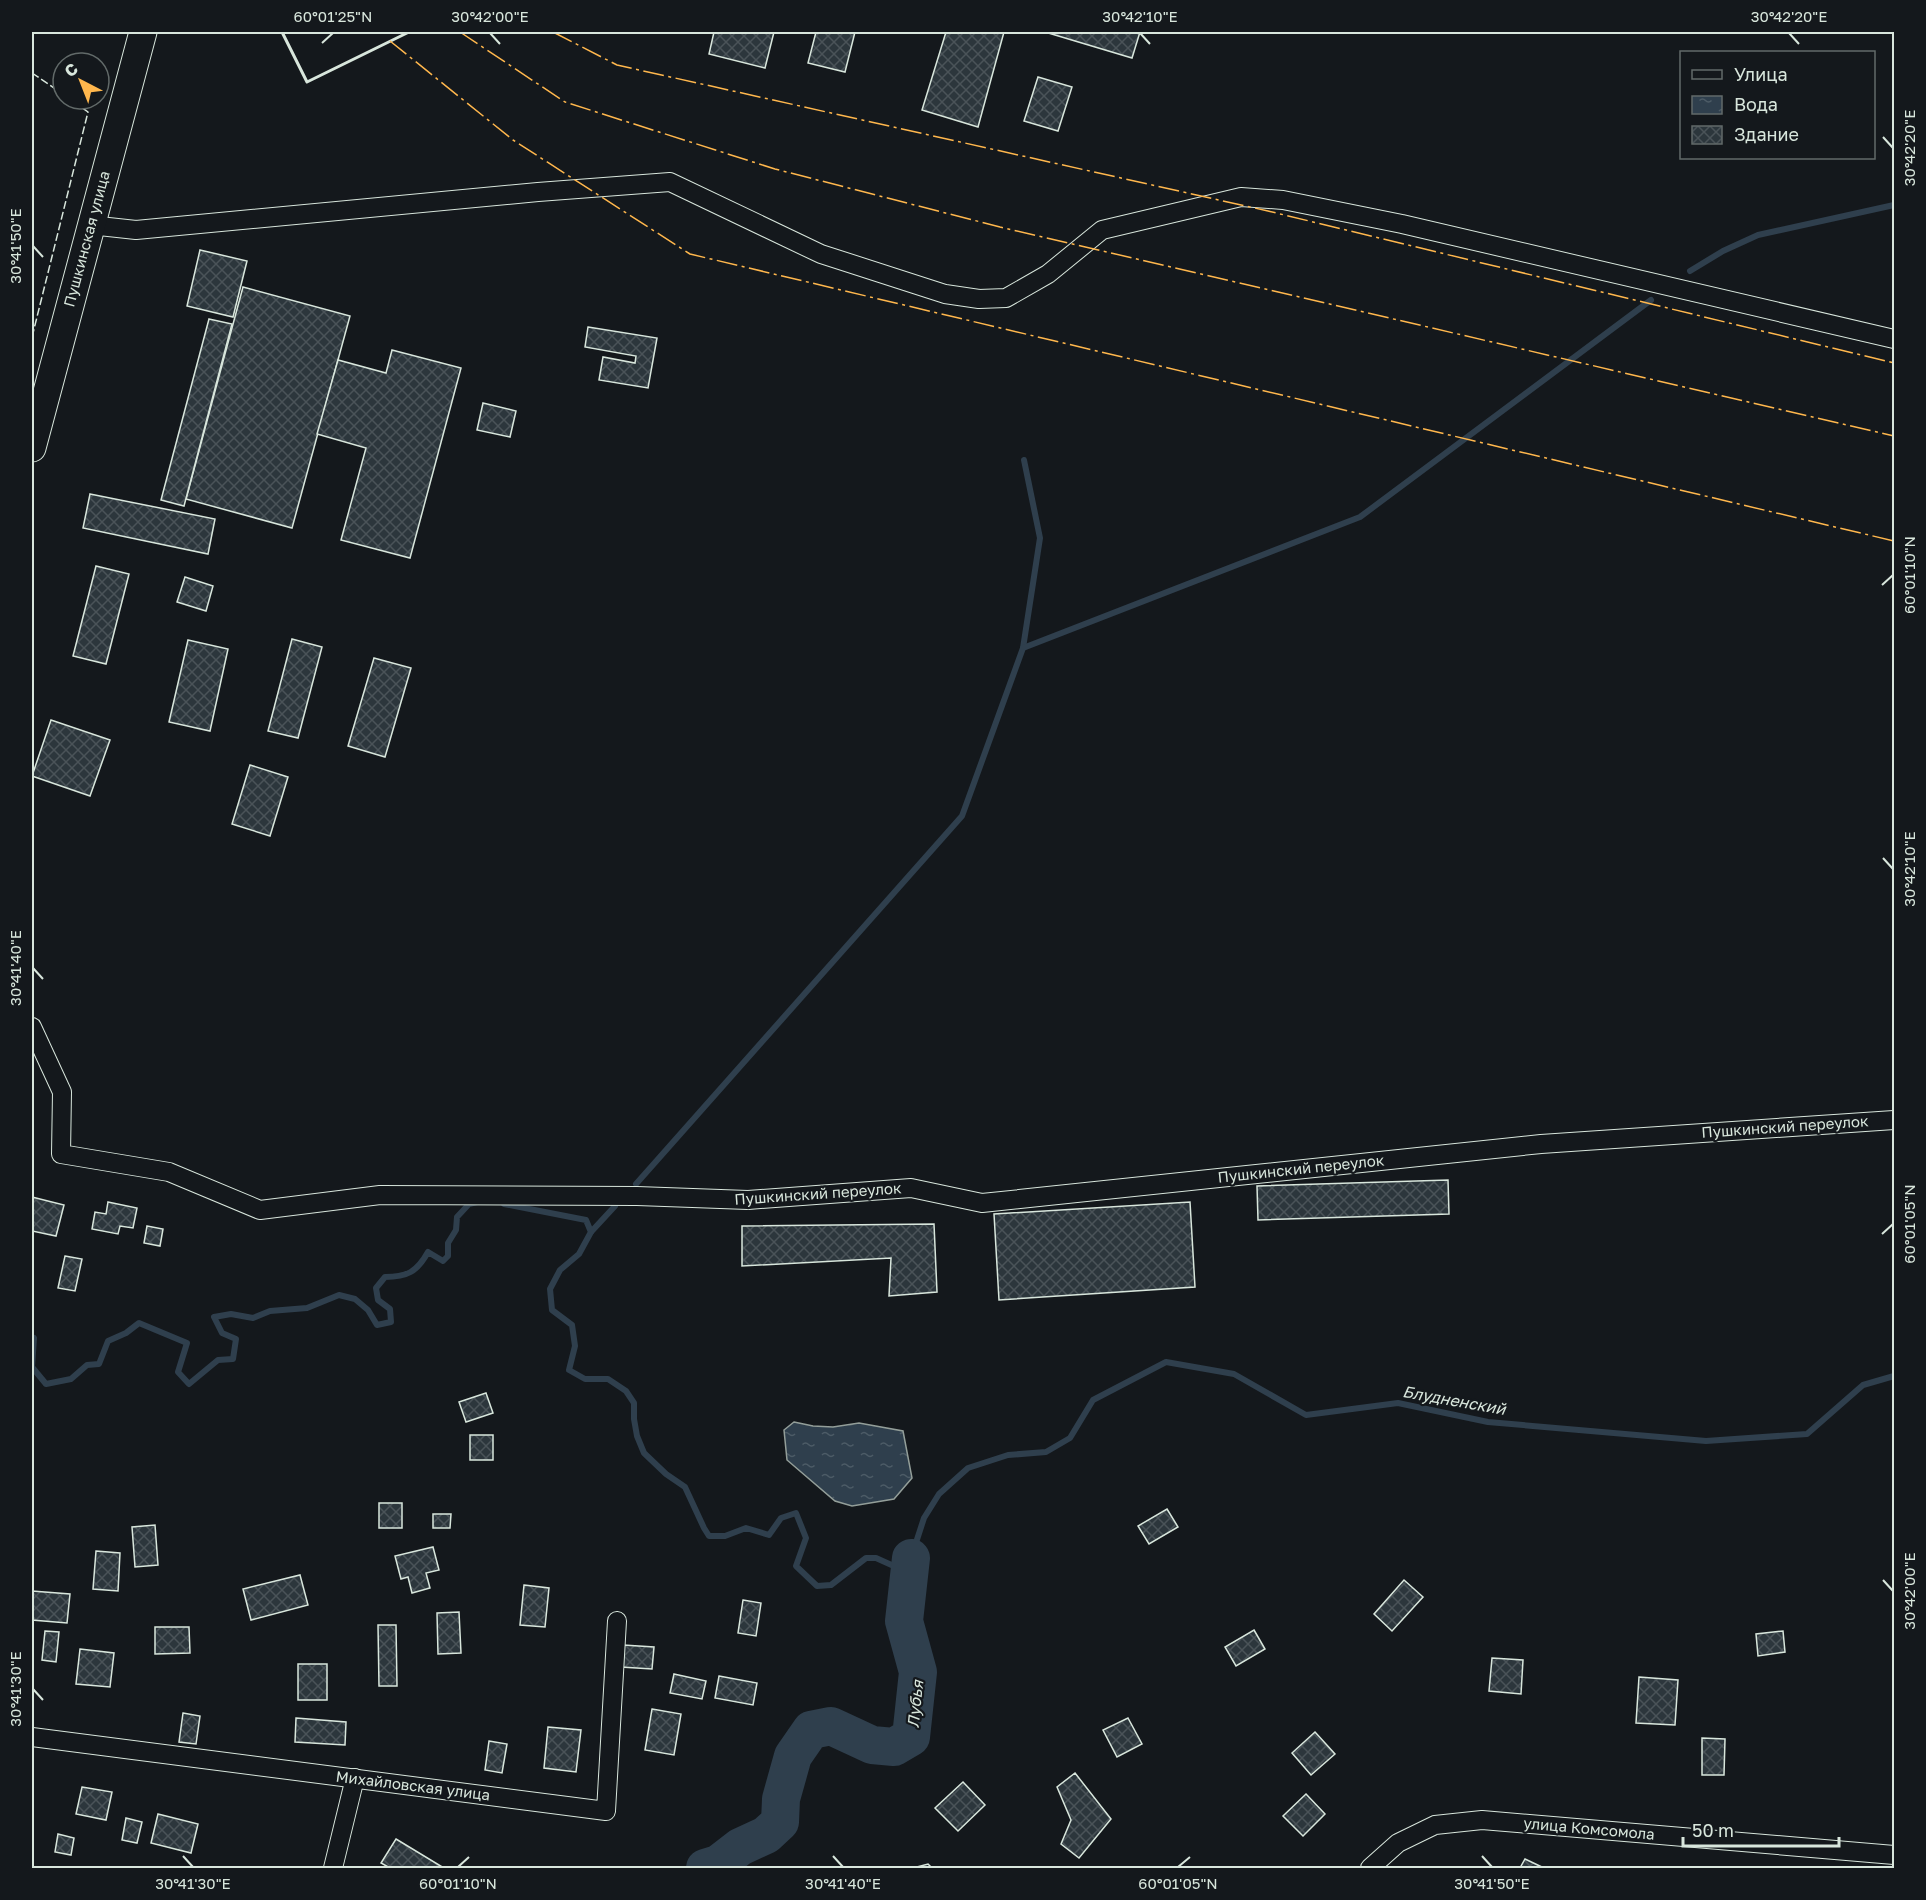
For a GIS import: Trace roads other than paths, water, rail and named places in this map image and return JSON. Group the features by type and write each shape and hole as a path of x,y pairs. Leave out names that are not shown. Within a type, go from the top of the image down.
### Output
{"street":[{"name":"Пушкинская улица","path":"32,448 143,32"},
{"path":"90,225 136,230 526,193 670,182 821,254 945,294 979,299 1006,298 1048,274 1102,230 1241,197 1252,197 1283,200 1402,224 1894,339"},
{"name":"Пушкинский переулок","path":"32,1027 62,1092 61,1154 169,1172 260,1210 380,1195 637,1196 748,1200 911,1188 982,1203 1542,1144 1894,1120"},
{"name":"Михайловская улица","path":"32,1737 606,1811 617,1621"},
{"path":"333,1869 355,1778"},
{"name":"улица Комсомола","path":"1370,1869 1398,1843 1435,1825 1482,1820 1894,1855"}],"water":[{"path":"794,1422 833,1427 859,1423 903,1431 912,1478 894,1499 852,1506 835,1501 787,1460 784,1430"}],"waterway":[{"path":"1690,271 1723,251 1758,235 1894,205"},
{"path":"636,1184 962,816 1023,648 1360,517 1651,300"},
{"path":"1023,648 1040,538 1024,460"},
{"path":"32,1367 46,1384 71,1379 87,1365 99,1364 108,1341 126,1333 139,1323 187,1343 178,1372 189,1384 218,1360 233,1359 236,1339 222,1333 214,1317 231,1314 253,1318 270,1311 307,1308 339,1295 355,1299 368,1310 377,1325 391,1322 390,1309 378,1300 376,1288 385,1277 411,1272 428,1252 443,1261 448,1256 448,1243 456,1230 457,1217 469,1204 477,1202"},
{"name":"Блудненский","path":"504,1204 586,1220 591,1232 579,1254 560,1270 550,1289 552,1310 572,1325 575,1346 569,1370 585,1379 608,1379 626,1391 634,1403 637,1436 644,1453 666,1474 685,1487 709,1536 725,1536 746,1528 769,1535 781,1518 796,1513 806,1538 796,1566 817,1586 831,1585 866,1558 876,1558 896,1567 911,1558 924,1518 939,1494 968,1468 1008,1455 1046,1452 1070,1438 1093,1400 1166,1362 1234,1374 1306,1415 1398,1403 1488,1422 1706,1441 1807,1434 1863,1385 1894,1376"},
{"path":"591,1232 615,1206"},
{"path":"32,1339 34,1338 32,1367"},
{"name":"Лубья","path":"705,1868 718,1864 740,1847 766,1835 780,1822 781,1799 793,1756 811,1730 831,1726 872,1745 894,1747 911,1737 918,1672 904,1621 911,1558"}]}
